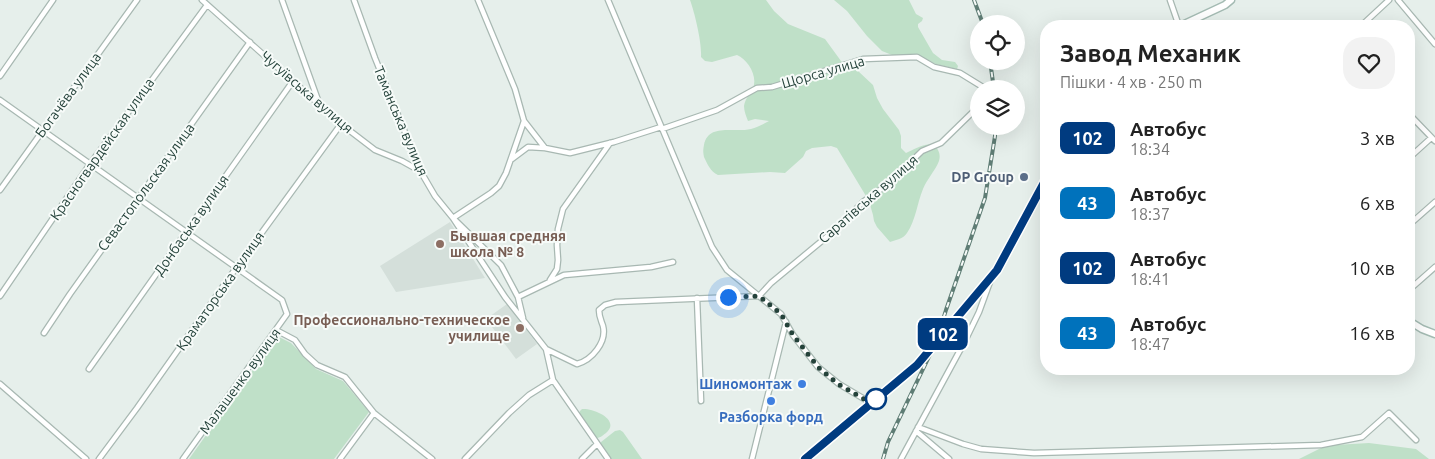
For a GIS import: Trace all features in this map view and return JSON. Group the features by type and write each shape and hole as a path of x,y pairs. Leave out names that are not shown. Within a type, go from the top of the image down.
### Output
{"main road":[{"path":"1193,20 1225,5 1231,0"},
{"path":"1200,20 1203,16"},
{"path":"805,459 917,365 997,270 1040,190"},
{"path":"1415,325 1435,334"}],"street":[{"path":"0,76 53,0"},
{"name":"Богачёва улица","path":"0,190 137,0"},
{"name":"Чугуївська вулиця","path":"202,0 341,124 375,150 402,160 421,172"},
{"path":"282,0 320,105"},
{"name":"Таманська вулиця","path":"354,0 421,172 435,196 453,218 505,297 546,349 553,380 608,459"},
{"path":"478,0 515,90 524,121 545,148"},
{"path":"608,0 712,247 727,270 781,314 793,335 818,367 838,384 871,403"},
{"path":"1170,0 1177,20"},
{"path":"1367,20 1389,0"},
{"path":"1398,0 1415,20"},
{"name":"Красногвардейская улица","path":"0,296 90,164 207,5"},
{"path":"1415,20 1435,44"},
{"name":"Севастопольская улица","path":"44,333 250,42"},
{"name":"Щорса улица","path":"545,148 570,153 610,143 717,110 757,88 772,87 863,59 917,58 934,67 960,73 971,80"},
{"name":"Донбаська вулиця","path":"89,368 293,81"},
{"path":"0,100 236,268"},
{"name":"Саратівська вулиця","path":"759,296 770,283 835,230 864,201 887,185 922,151 941,143 970,115"},
{"path":"1415,120 1433,140 1415,154"},
{"path":"524,121 511,160 499,186 453,218 501,265 518,297 524,320"},
{"name":"Краматорська вулиця","path":"100,459 341,124"},
{"path":"550,282 557,269 558,229 564,209 610,143"},
{"path":"511,160 528,147 545,148"},
{"path":"1415,220 1435,202"},
{"path":"518,297 564,275 651,267 673,262"},
{"path":"1415,285 1435,267"},
{"name":"Малашенко вулиця","path":"183,459 287,314 282,300 236,268"},
{"path":"900,459 965,341 979,312 991,277"},
{"path":"546,349 577,364 582,362 595,353 602,342 603,326 598,310 605,305 616,302 759,296"},
{"path":"697,298 701,400"},
{"path":"752,459 786,322"},
{"path":"276,330 295,340 305,354 318,365 345,377 374,413 432,459"},
{"path":"465,459 529,395 553,380"},
{"path":"0,384 86,459"},
{"path":"340,459 374,413"},
{"path":"917,429 981,449 1034,452 1321,445 1362,437 1389,413 1416,440"},
{"path":"917,429 949,459"},
{"path":"582,459 596,444"}],"shaded area":[{"name":"Бывшая средняя школа № 8","path":"450,222 485,278 396,292 380,266"},
{"path":"507,304 537,344 516,359 486,319"}],"green space":[{"path":"690,0 766,0 774,11 788,24 825,39 841,61 858,71 873,85 883,109 899,130 901,148 906,153 927,145 931,145 938,150 939,161 923,189 912,223 905,235 890,242 877,227 869,201 837,148 831,146 812,148 806,151 803,157 785,173 718,175 711,170 703,151 706,138 716,131 751,129 769,121 755,119 748,121 744,106 753,88 754,78 748,64 741,57 737,55 712,62 705,61 701,57 698,28"},
{"path":"834,0 909,0 916,14 923,18 918,27 933,53 942,60 955,62 958,66 957,69 936,64 918,55 892,55 882,51 847,11"},
{"path":"277,336 291,343 316,369 343,381 369,412 334,459 189,459"},
{"path":"582,409 593,410 608,419 610,428 606,433 595,438 579,414"},
{"path":"620,430 642,459 610,459 601,442 615,431"},
{"path":"1369,443 1416,449 1429,459 1299,459 1321,448 1335,445"}],"railway":[{"path":"974,0 980,15"},
{"path":"991,70 993,80"},
{"path":"883,459 888,442 936,342 985,198 995,135"}],"bus line":[{"name":"102","path":"805,459 917,365 997,270 1040,190"}],"place":[{"name":"DP Group","path":"1024,177"},
{"name":"Бывшая средняя школа № 8","path":"440,244"},
{"name":"Профессионально-техническое училище","path":"520,328"},
{"name":"Шиномонтаж","path":"802,384"},
{"name":"Разборка форд","path":"771,401"}],"route":[{"path":"728,297 759,296 781,314 793,335 818,367 838,384 863,399 871,403 876,399"}]}
